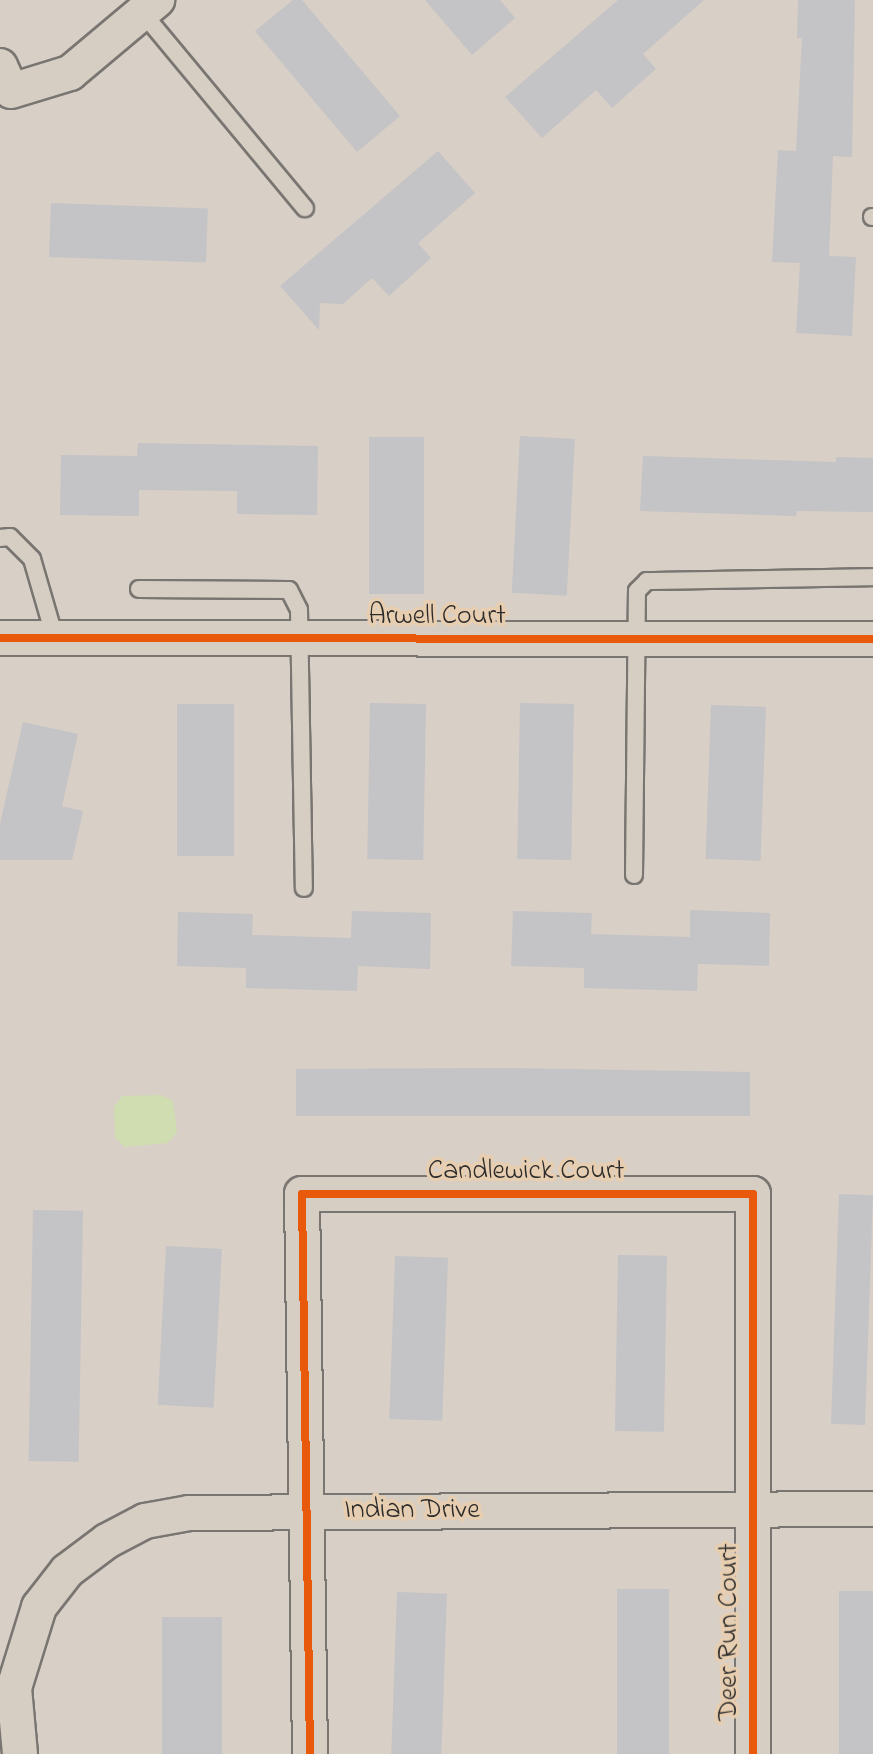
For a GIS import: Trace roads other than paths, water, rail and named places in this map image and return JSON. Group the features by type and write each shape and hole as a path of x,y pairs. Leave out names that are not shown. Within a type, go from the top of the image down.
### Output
{"street":[{"path":"0,66 11,91 70,73 149,6"},
{"name":"Arwell Court","path":"0,638 873,639"},
{"name":"Candlewick Court","path":"306,1511 302,1194 753,1194 752,1509"},
{"name":"Deer Run Court","path":"752,1509 753,1754"},
{"name":"Indian Drive","path":"20,1754 12,1645 67,1571 107,1541 145,1521 189,1513 306,1511 873,1509"},
{"path":"306,1511 310,1754"}],"lane":[{"path":"149,6 305,208"},
{"path":"0,538 10,537 32,559 55,638"},
{"path":"634,875 637,591 647,581 873,577"},
{"path":"139,589 289,590 299,610 304,888"}]}
